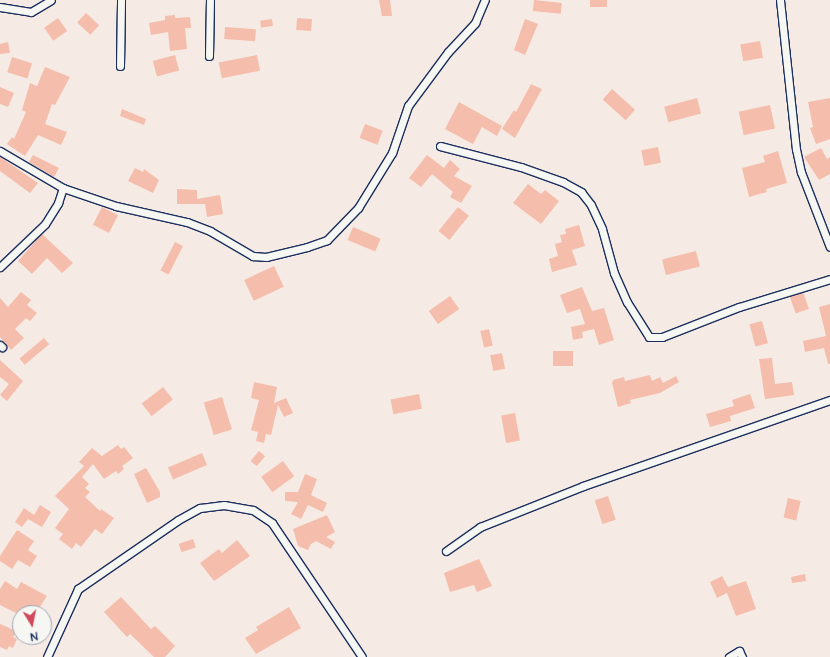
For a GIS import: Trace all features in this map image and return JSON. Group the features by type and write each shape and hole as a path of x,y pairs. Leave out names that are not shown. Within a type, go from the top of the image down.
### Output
{"street":[{"path":"0,7 31,12 51,0"},
{"path":"120,66 122,0"},
{"path":"209,56 210,0"},
{"path":"0,151 63,188 116,206 186,222 210,231 253,256 266,257 282,254 326,240 358,208 392,153 408,106 448,52 475,23 485,0"},
{"path":"780,0 796,149 801,172 830,247"},
{"path":"440,146 521,167 563,182 581,192 591,205 602,229 614,273 627,302 649,337 662,337 738,307 830,279"},
{"path":"0,267 45,224 58,203 63,188"},
{"path":"446,551 480,527 582,486 830,400"},
{"path":"47,657 78,589 178,520 200,508 224,505 253,510 272,523 362,657"},
{"path":"730,657 739,651 742,657"}],"building":[{"path":"379,0 390,0 392,16 382,16"},
{"path":"534,0 562,3 561,14 533,11"},
{"path":"590,0 607,0 607,7 590,7"},
{"path":"86,13 99,25 90,35 77,23"},
{"path":"175,15 175,18 190,17 191,28 185,28 187,49 170,51 168,32 151,35 149,23 165,20 165,16"},
{"path":"58,18 67,31 53,41 44,28"},
{"path":"297,18 312,19 311,31 296,30"},
{"path":"272,19 273,26 261,28 260,21"},
{"path":"525,19 538,24 525,55 514,50"},
{"path":"225,27 256,29 255,41 224,39"},
{"path":"760,41 763,58 743,61 740,44"},
{"path":"8,42 10,53 0,54 0,44"},
{"path":"175,55 179,70 157,76 153,61"},
{"path":"257,55 260,71 222,78 219,62"},
{"path":"12,57 32,63 27,78 7,72"},
{"path":"45,67 70,77 55,105 52,104 45,124 67,132 61,145 38,135 25,156 7,144 12,137 14,139 26,112 22,110 30,83 37,86"},
{"path":"531,84 542,89 515,138 502,129 514,110 516,112"},
{"path":"0,87 14,93 8,107 0,104"},
{"path":"612,89 635,110 626,120 603,99"},
{"path":"697,98 701,113 668,122 664,107"},
{"path":"830,98 830,139 816,144 810,128 813,127 808,102"},
{"path":"459,102 502,126 497,136 482,127 473,144 445,129"},
{"path":"770,105 775,128 744,135 739,112"},
{"path":"122,109 146,119 144,125 120,116"},
{"path":"365,124 383,131 377,145 360,138"},
{"path":"658,147 661,163 644,166 641,150"},
{"path":"821,148 827,159 830,157 830,174 819,180 804,157"},
{"path":"778,151 787,183 766,189 767,192 749,197 742,168 765,162 763,156"},
{"path":"33,155 59,168 54,177 29,162"},
{"path":"427,155 444,168 450,160 460,169 454,176 472,186 461,203 450,197 453,192 432,174 421,187 409,178"},
{"path":"0,157 38,183 30,193 0,171"},
{"path":"135,168 143,172 144,169 159,180 153,193 128,181"},
{"path":"528,184 541,194 545,190 559,201 541,224 513,203"},
{"path":"177,189 197,190 197,199 220,195 223,214 207,217 205,204 177,204"},
{"path":"102,207 118,215 109,233 93,225"},
{"path":"458,207 469,216 449,240 438,231"},
{"path":"579,225 585,246 572,250 577,265 552,272 549,259 558,256 555,244 562,242 560,235 566,234 565,229"},
{"path":"353,227 381,239 375,252 348,240"},
{"path":"42,234 73,263 62,273 47,258 32,274 18,261"},
{"path":"175,242 183,246 168,275 160,271"},
{"path":"696,251 700,267 666,275 662,259"},
{"path":"274,266 284,287 254,301 244,280"},
{"path":"582,287 592,311 604,308 614,340 599,345 594,329 582,332 583,338 573,340 571,327 585,324 580,309 567,313 560,295"},
{"path":"21,292 31,300 27,305 37,313 30,321 26,318 15,329 24,338 11,350 0,337 0,298 8,307"},
{"path":"803,292 809,309 796,314 790,297"},
{"path":"450,296 459,309 438,324 429,311"},
{"path":"830,304 830,364 828,364 824,348 805,352 803,341 826,336 819,307"},
{"path":"762,321 768,343 755,347 749,324"},
{"path":"489,329 493,346 484,348 480,331"},
{"path":"44,338 49,344 25,365 19,359"},
{"path":"553,351 573,351 573,366 553,366"},
{"path":"502,353 505,369 493,371 490,355"},
{"path":"772,358 775,384 792,382 794,395 765,399 759,359"},
{"path":"0,360 23,381 7,401 0,395 9,384 0,377"},
{"path":"650,375 652,381 660,377 663,383 676,376 679,382 660,393 630,400 631,403 618,407 612,383 613,380 624,377 625,381"},
{"path":"254,382 277,387 274,403 286,398 293,413 284,417 278,405 271,435 266,434 264,443 256,441 258,432 251,430 259,400 251,398"},
{"path":"163,387 173,400 152,416 142,404"},
{"path":"419,394 422,409 393,414 391,400"},
{"path":"750,394 755,408 730,416 731,421 710,427 706,414 734,406 732,400"},
{"path":"222,397 232,430 214,435 204,403"},
{"path":"515,413 520,441 506,443 501,415"},
{"path":"118,445 121,449 124,447 133,458 122,466 124,469 118,474 116,471 104,479 93,464 82,477 89,484 85,488 90,492 85,497 100,511 101,509 114,518 102,534 95,529 81,547 76,543 72,549 59,539 63,534 55,528 69,509 55,496 84,466 79,462 92,448 102,456"},
{"path":"259,451 265,456 257,466 251,461"},
{"path":"202,453 207,465 173,479 168,467"},
{"path":"283,461 294,476 272,492 261,477"},
{"path":"146,468 160,492 160,497 147,503 134,474"},
{"path":"305,474 317,479 311,495 327,503 323,512 308,505 301,519 291,514 298,502 285,501 285,492 298,492"},
{"path":"608,496 616,520 602,524 595,500"},
{"path":"788,498 801,501 796,520 784,517"},
{"path":"40,505 51,512 42,527 28,519 22,527 15,522 24,508 34,515"},
{"path":"327,515 335,532 326,537 335,542 331,549 316,541 311,544 308,550 298,546 293,529"},
{"path":"17,530 34,541 28,550 37,556 30,567 18,560 12,569 0,561 0,556"},
{"path":"193,539 196,548 182,552 179,544"},
{"path":"237,540 250,556 214,581 200,563 219,549 222,553"},
{"path":"479,559 492,586 477,592 474,585 450,592 444,573"},
{"path":"805,574 806,581 792,583 791,577"},
{"path":"722,576 728,587 746,581 756,609 736,616 727,593 717,598 710,582"},
{"path":"5,581 17,589 21,582 47,596 41,605 12,605 12,611 0,605 0,589"},
{"path":"121,597 151,629 155,626 175,646 165,657 154,657 130,634 127,637 104,612"},
{"path":"289,607 301,628 256,654 245,638 258,630 256,627"},
{"path":"0,624 12,629 12,645 14,645 13,648 9,646 7,650 0,647"}]}
